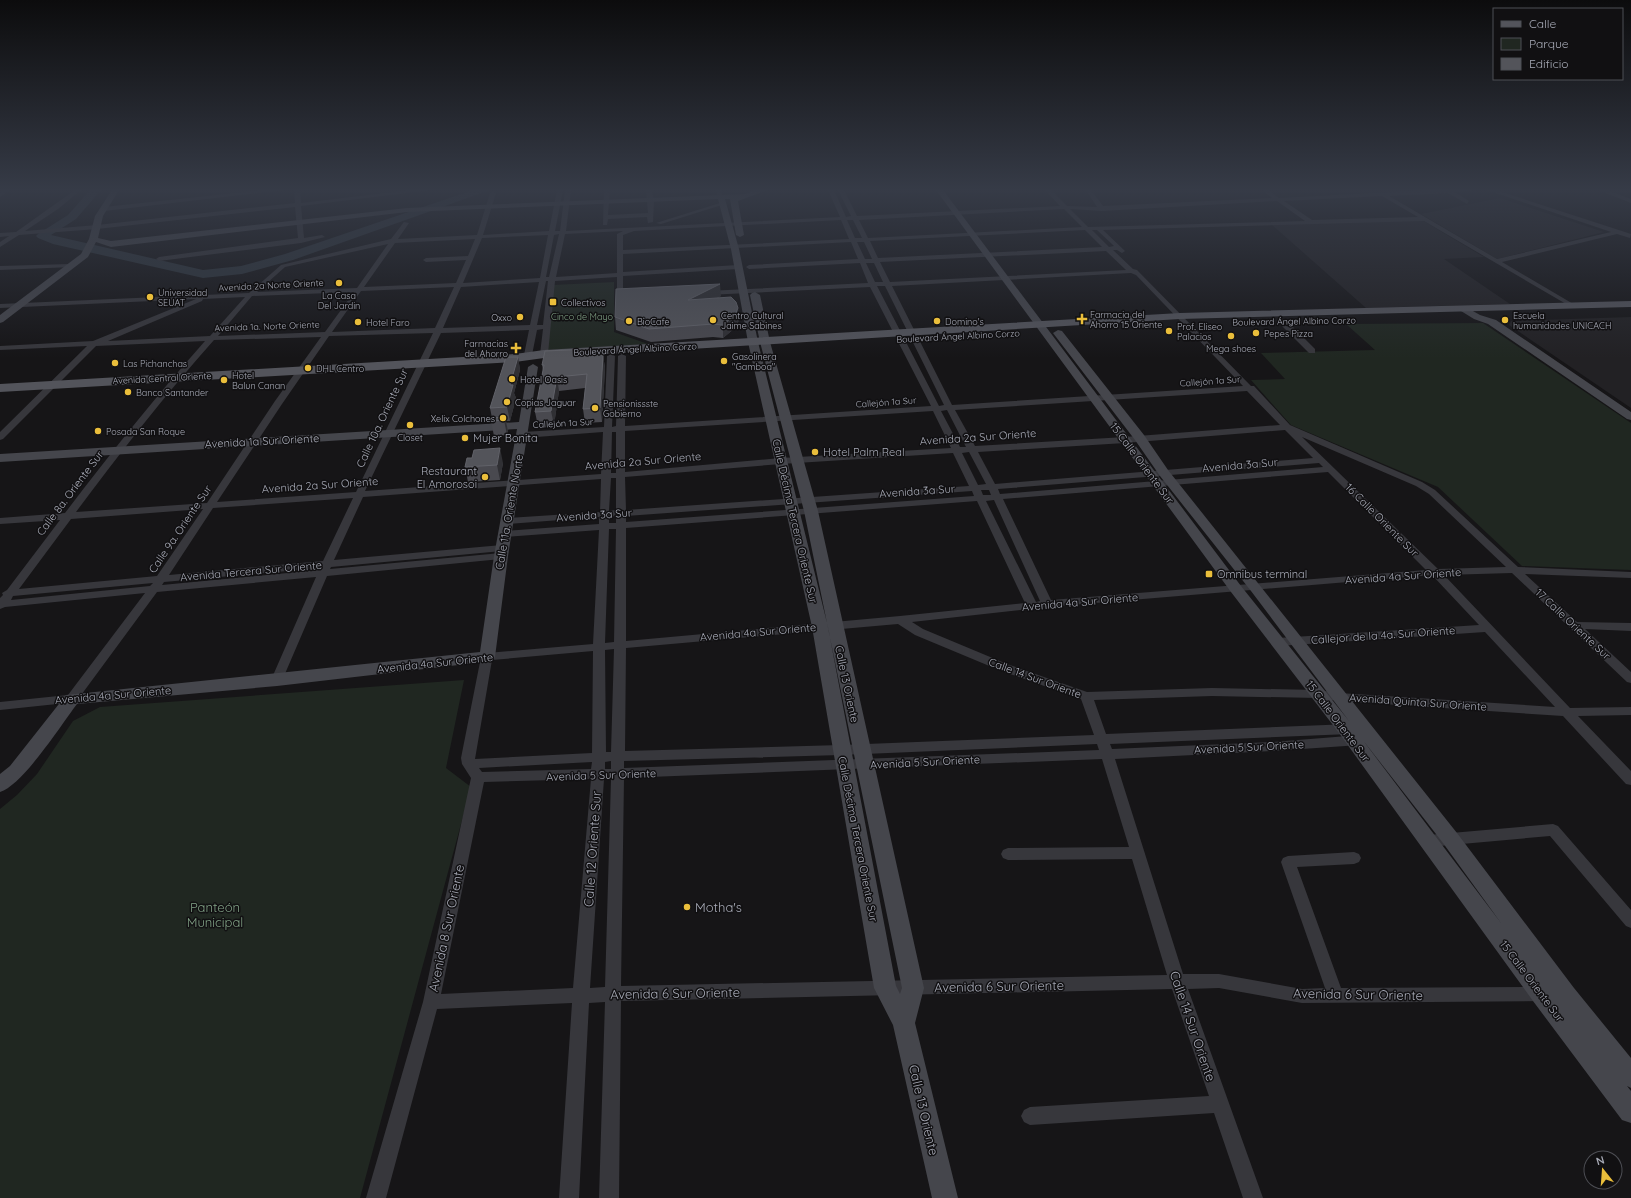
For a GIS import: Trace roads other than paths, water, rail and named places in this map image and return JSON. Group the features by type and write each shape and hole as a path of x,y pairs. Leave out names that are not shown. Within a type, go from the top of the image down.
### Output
{"main road":[{"name":"Boulevard Ángel Albino Corzo","path":"1184,320 1282,321 1631,304"},
{"name":"Boulevard Ángel Albino Corzo","path":"535,359 1184,320 1464,309 1479,312 1492,319 1631,311"},
{"name":"Boulevard Ángel Albino Corzo","path":"515,358 535,359 616,356 760,345"},
{"name":"Avenida Central Oriente","path":"0,388 421,362 515,358"}],"street":[{"path":"0,320 86,253 90,246"},
{"path":"159,259 262,246"},
{"name":"Calle 8a. Oriente Sur","path":"2,600 177,377 250,295 283,266 372,246"},
{"name":"Calle 9a. Oriente Sur","path":"72,699 157,584 212,505 253,441 386,246"},
{"name":"Calle 10a. Oriente Sur","path":"277,680 325,569 421,362 438,331 475,246"},
{"name":"Calle 11a. Oriente Norte","path":"487,657 504,540 535,359 534,327 550,246"},
{"name":"Calle 11a. Oriente Norte","path":"535,359 547,327 552,279 559,246"},
{"path":"620,246 620,296 636,295"},
{"name":"Calle Décima Tercera Oriente Sur","path":"742,246 746,255 759,314 760,345"},
{"path":"746,255 815,246"},
{"path":"855,246 873,283 907,336 923,356 947,404 973,449 992,486 1047,604"},
{"path":"868,246 885,282 907,336 911,356 1032,605"},
{"path":"983,246 988,255 1042,311 1048,328"},
{"path":"989,246 998,254 1009,276 1048,328"},
{"path":"1105,246 1135,270"},
{"path":"1471,246 1573,306"},
{"path":"1496,261 1556,246 1569,250"},
{"path":"1505,266 1585,246"},
{"path":"620,253 734,247 746,255 875,261 1119,248 1135,270"},
{"name":"Calle Décima Tercera Oriente Sur","path":"734,247 748,315 760,345 778,416 781,461 792,507 827,626 841,750 885,988"},
{"path":"426,260 469,258"},
{"path":"0,268 70,266"},
{"name":"Avenida 2a Norte Oriente","path":"0,306 457,285 738,267"},
{"path":"697,291 1135,270"},
{"name":"16 Calle Oriente Sur","path":"1135,270 1287,427 1435,572 1631,780"},
{"path":"0,437 93,344 208,296"},
{"path":"748,315 759,314"},
{"path":"1492,319 1631,417"},
{"path":"1282,321 1312,351"},
{"name":"Avenida 1a. Norte Oriente","path":"0,348 212,338 547,327"},
{"name":"15 Calle Oriente Sur","path":"1048,328 1162,479 1236,589 1318,694 1358,734 1450,838 1566,995 1631,1076"},
{"name":"Calle 12 Oriente Sur","path":"610,1198 622,519 620,475 615,427 616,356"},
{"path":"911,356 923,356"},
{"name":"Callejón 1a Sur","path":"524,430 615,427 947,404 1248,386"},
{"name":"Calle 13 Oriente","path":"778,416 797,460 810,506 827,626 861,749 913,988 904,1023"},
{"name":"Calle 12 Oriente Sur","path":"569,1198 581,996 599,757 599,646 605,520 605,476 615,427"},
{"name":"Avenida 2a Sur Oriente","path":"0,521 620,475 781,461 1132,439 1287,427"},
{"name":"17 Calle Oriente Sur","path":"1287,427 1419,484 1432,492 1631,678"},
{"name":"Avenida 1a Sur Oriente","path":"0,458 253,441 387,434 524,430"},
{"name":"Avenida 3a Sur","path":"622,519 692,508 792,507 980,499 1080,491 1220,469 1322,460"},
{"path":"1220,469 1228,478"},
{"name":"Avenida 3a Sur","path":"810,506 992,486 1073,480 1228,478 1331,469"},
{"name":"15 Calle Oriente Sur","path":"1162,479 1256,588 1339,697 1358,734 1428,841 1541,994 1631,1111"},
{"path":"1073,480 1080,491"},
{"name":"Avenida 3a Sur","path":"504,540 605,520 692,520 792,507"},
{"path":"692,508 692,520"},
{"name":"Avenida Tercera Sur Oriente","path":"2,600 325,569 504,540"},
{"name":"Avenida 4a Sur Oriente","path":"0,706 277,680 599,646 900,620 1032,605 1256,588 1435,572 1516,570 1631,575"},
{"name":"Calle 14 Sur Oriente","path":"900,620 919,632 1003,667 1086,696 1105,747 1178,983 1253,1198"},
{"path":"1573,625 1631,627"},
{"name":"Callejor de la 4a. Sur Oriente","path":"1278,642 1489,628"},
{"name":"Avenida 8 Sur Oriente","path":"376,1198 431,1002 473,771 468,758 487,657"},
{"name":"Avenida Quinta Sur Oriente","path":"1086,696 1212,692 1318,694 1339,697 1568,712 1631,711"},
{"path":"0,784 16,771 72,699"},
{"name":"Avenida 5 Sur Oriente","path":"473,771 617,756 861,749 1105,747 1231,748 1358,734"},
{"name":"Avenida 5 Sur Oriente","path":"473,771 617,775 844,766 1105,747 1224,735 1358,734"},
{"path":"1224,735 1231,748"},
{"path":"1428,841 1553,830 1631,922"},
{"path":"1008,854 1137,853"},
{"path":"1335,995 1288,862 1354,858"},
{"name":"Avenida 6 Sur Oriente","path":"431,1002 613,994 1219,981 1302,996 1566,995"},
{"name":"Calle 13 Oriente","path":"885,988 904,1023 945,1198"},
{"path":"1030,1116 1220,1104"}],"waterway":[{"path":"79,246 203,274 242,270 321,246"}],"place":[{"name":"La Casa Del Jardin","path":"339,283"},
{"name":"Universidad SEUAT","path":"150,297"},
{"name":"Collectivos","path":"553,302"},
{"name":"Oxxo","path":"520,317"},
{"name":"Farmacia del Ahorro 15 Oriente","path":"1082,319"},
{"name":"Centro Cultural Jaime Sabines","path":"713,320"},
{"name":"Escuela humanidades UNICACH","path":"1505,320"},
{"name":"BioCafe","path":"629,321"},
{"name":"Domino's","path":"937,321"},
{"name":"Hotel Faro","path":"358,322"},
{"name":"Prof. Eliseo Palacios","path":"1169,331"},
{"name":"Pepes Pizza","path":"1256,333"},
{"name":"Mega shoes","path":"1231,336"},
{"name":"Farmacias del Ahorro","path":"516,348"},
{"name":"Gasolinera \"Gamboa\"","path":"724,361"},
{"name":"Las Pichanchas","path":"115,363"},
{"name":"DHL Centro","path":"308,368"},
{"name":"Hotel Oasis","path":"512,379"},
{"name":"Hotel Balun Canan","path":"224,380"},
{"name":"Banco Santander","path":"128,392"},
{"name":"Copias Jaguar","path":"507,402"},
{"name":"Pensionissste Gobierno","path":"595,408"},
{"name":"Xelix Colchones","path":"503,418"},
{"name":"Closet","path":"410,425"},
{"name":"Posada San Roque","path":"98,431"},
{"name":"Mujer Bonita","path":"465,438"},
{"name":"Hotel Palm Real","path":"815,452"},
{"name":"Restaurant El Amorosoi","path":"485,477"},
{"name":"Omnibus terminal","path":"1209,574"},
{"name":"Motha's","path":"687,907"}],"park label":[{"name":"Cinco de Mayo","path":"582,316"},
{"name":"Panteón Municipal","path":"215,914"}]}
